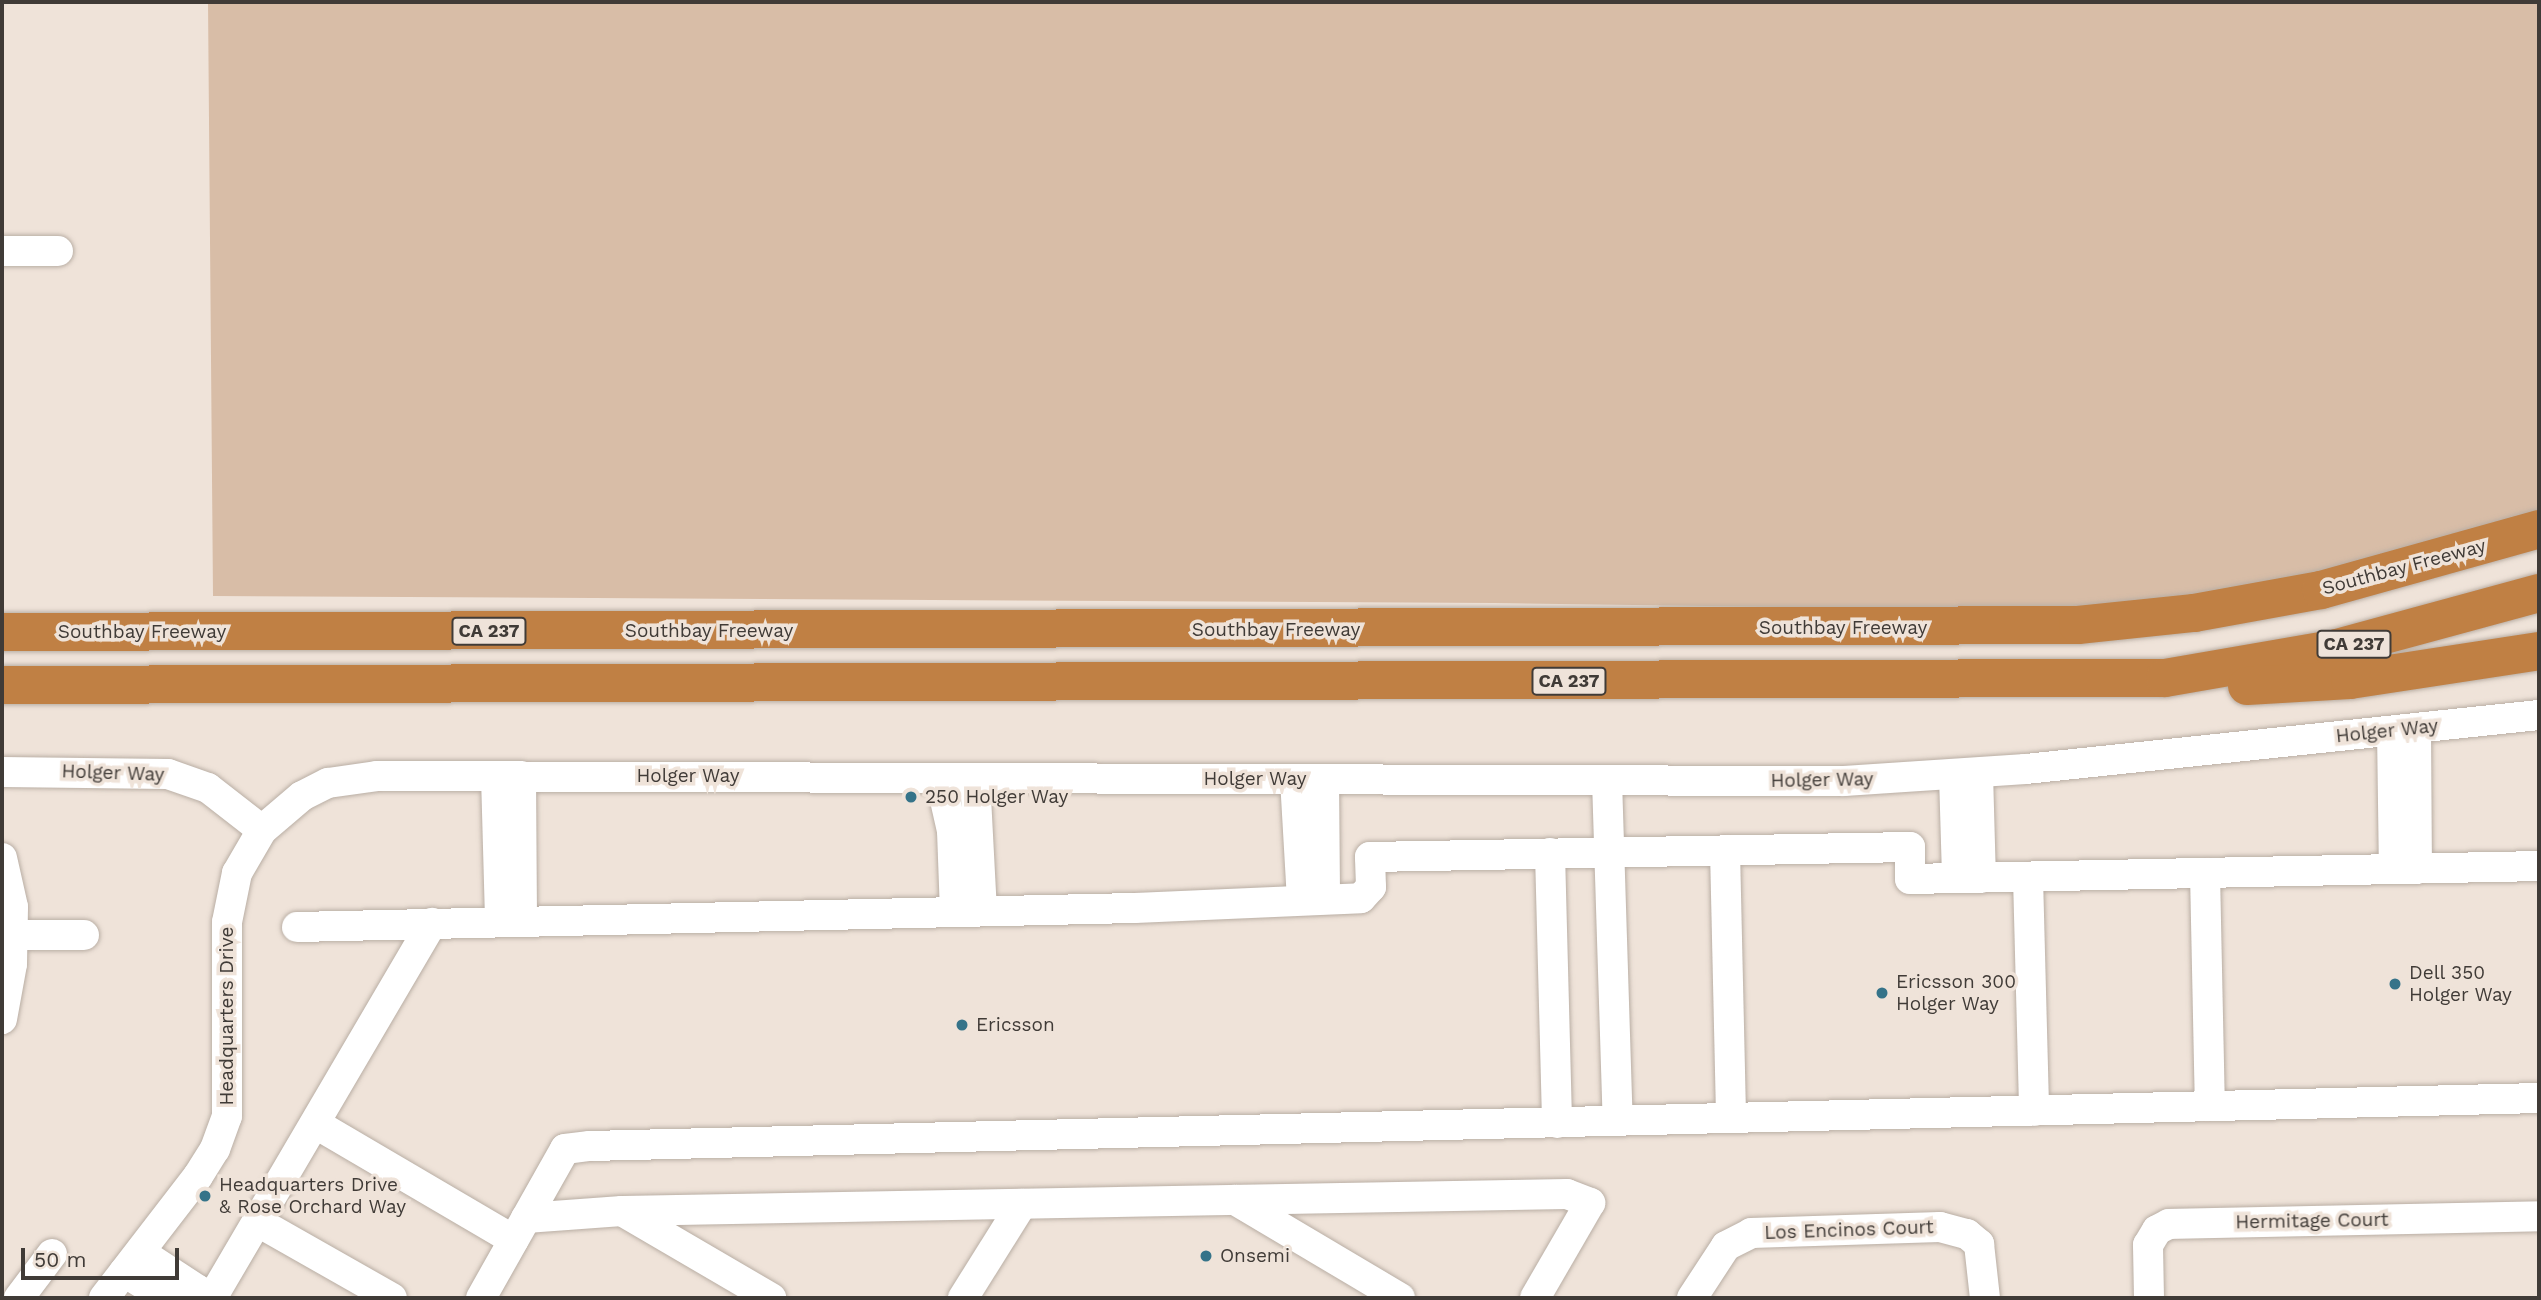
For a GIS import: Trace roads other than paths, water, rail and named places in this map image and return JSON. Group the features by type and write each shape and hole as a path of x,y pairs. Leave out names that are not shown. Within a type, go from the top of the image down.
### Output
{"highway":[{"name":"Southbay Freeway","path":"2,632 1972,628 2078,625 2194,613 2321,590 2539,529"},
{"path":"1614,628 1656,643 1712,645 2142,640 2308,609 2539,547"},
{"name":"CA 237","path":"2,685 740,686 2165,678 2333,649 2539,593"},
{"path":"2165,678 2228,687 2350,680 2539,651"}],"street":[{"path":"2,251 58,251"},
{"name":"Holger Way","path":"2,772 169,774 208,788 262,830 302,796 328,783 377,776 1844,781 1966,774 2539,715"},
{"path":"2404,730 2406,869"},
{"path":"1966,774 1969,878"},
{"path":"508,776 511,921"},
{"path":"940,778 968,912"},
{"path":"968,912 975,778"},
{"path":"1309,779 1314,899"},
{"path":"1607,780 1618,1121"},
{"name":"Headquarters Drive","path":"104,1298 198,1176 215,1149 227,1116 230,897 242,863 262,830"},
{"path":"297,927 968,912 1361,898 1371,887 1370,857 1910,847 1910,879 2539,866"},
{"path":"1725,850 1731,1118"},
{"path":"1550,853 1557,1122"},
{"path":"2,858 13,907 12,964 2,1019"},
{"path":"2205,873 2210,1107"},
{"path":"2028,877 2034,1111"},
{"path":"212,1298 432,923"},
{"path":"12,935 84,935"},
{"path":"481,1298 565,1149 590,1146 2539,1098"},
{"path":"316,1124 520,1229 622,1211 1567,1194 1590,1203 1535,1298"},
{"path":"1235,1200 1398,1298"},
{"path":"962,1298 1022,1204"},
{"path":"622,1211 771,1298"},
{"name":"Hermitage Court","path":"2149,1298 2148,1245 2157,1230 2169,1224 2539,1216"},
{"path":"258,1222 392,1298"},
{"name":"Los Encinos Court","path":"1692,1298 1726,1246 1751,1233 1940,1227 1967,1234 1979,1244 1985,1298"},
{"path":"19,1298 52,1254"},
{"path":"132,1262 166,1298"},
{"path":"132,1262 198,1290 198,1298"}],"place":[{"name":"250 Holger Way","path":"911,797"},
{"name":"Dell 350 Holger Way","path":"2395,984"},
{"name":"Ericsson 300 Holger Way","path":"1882,993"},
{"name":"Ericsson","path":"962,1025"},
{"name":"Headquarters Drive & Rose Orchard Way","path":"205,1196"},
{"name":"Onsemi","path":"1206,1256"}]}
